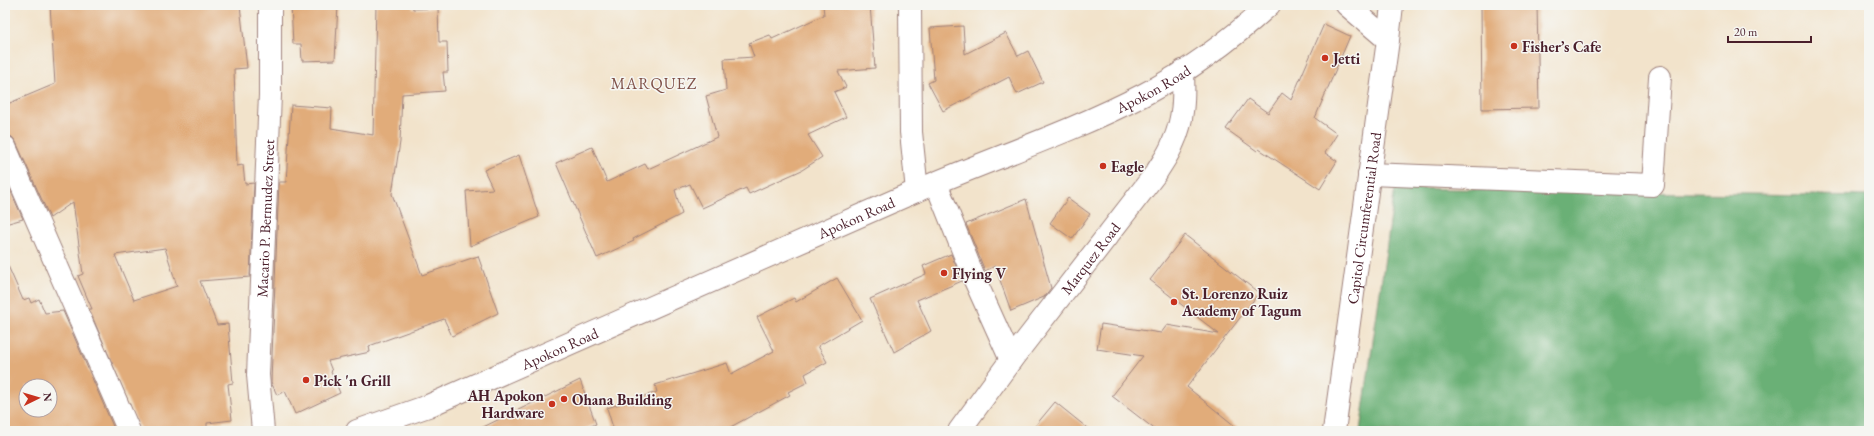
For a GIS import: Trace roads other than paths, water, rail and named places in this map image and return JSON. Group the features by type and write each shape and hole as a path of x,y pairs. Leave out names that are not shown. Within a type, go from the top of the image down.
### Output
{"main road":[{"name":"Macario P. Bermudez Street","path":"263,431 258,375 270,95 270,5"},
{"path":"910,5 911,132 926,187 974,278 1011,360"},
{"name":"Apokon Road","path":"357,431 428,406 926,187 1105,113 1144,94 1183,71 1217,48 1269,5"},
{"path":"1347,5 1388,40"},
{"name":"Capitol Circumferential Road","path":"1334,431 1392,5"},
{"name":"Marquez Road","path":"959,431 1011,360 1156,172 1173,144 1180,124 1184,100 1183,71"},
{"path":"1369,174 1653,185 1660,77"},
{"path":"5,147 129,431"},
{"name":"Apokon Road","path":"383,431 428,406"}],"place":[{"name":"Fisher’s Cafe","path":"1514,46"},
{"name":"Jetti","path":"1325,58"},
{"name":"Eagle","path":"1103,166"},
{"name":"Flying V","path":"944,273"},
{"name":"St. Lorenzo Ruiz Academy of Tagum","path":"1174,302"},
{"name":"Pick 'n Grill","path":"306,380"},
{"name":"Ohana Building","path":"564,399"},
{"name":"AH Apokon Hardware","path":"552,404"}],"district":[{"name":"MARQUEZ","path":"654,83"}]}
